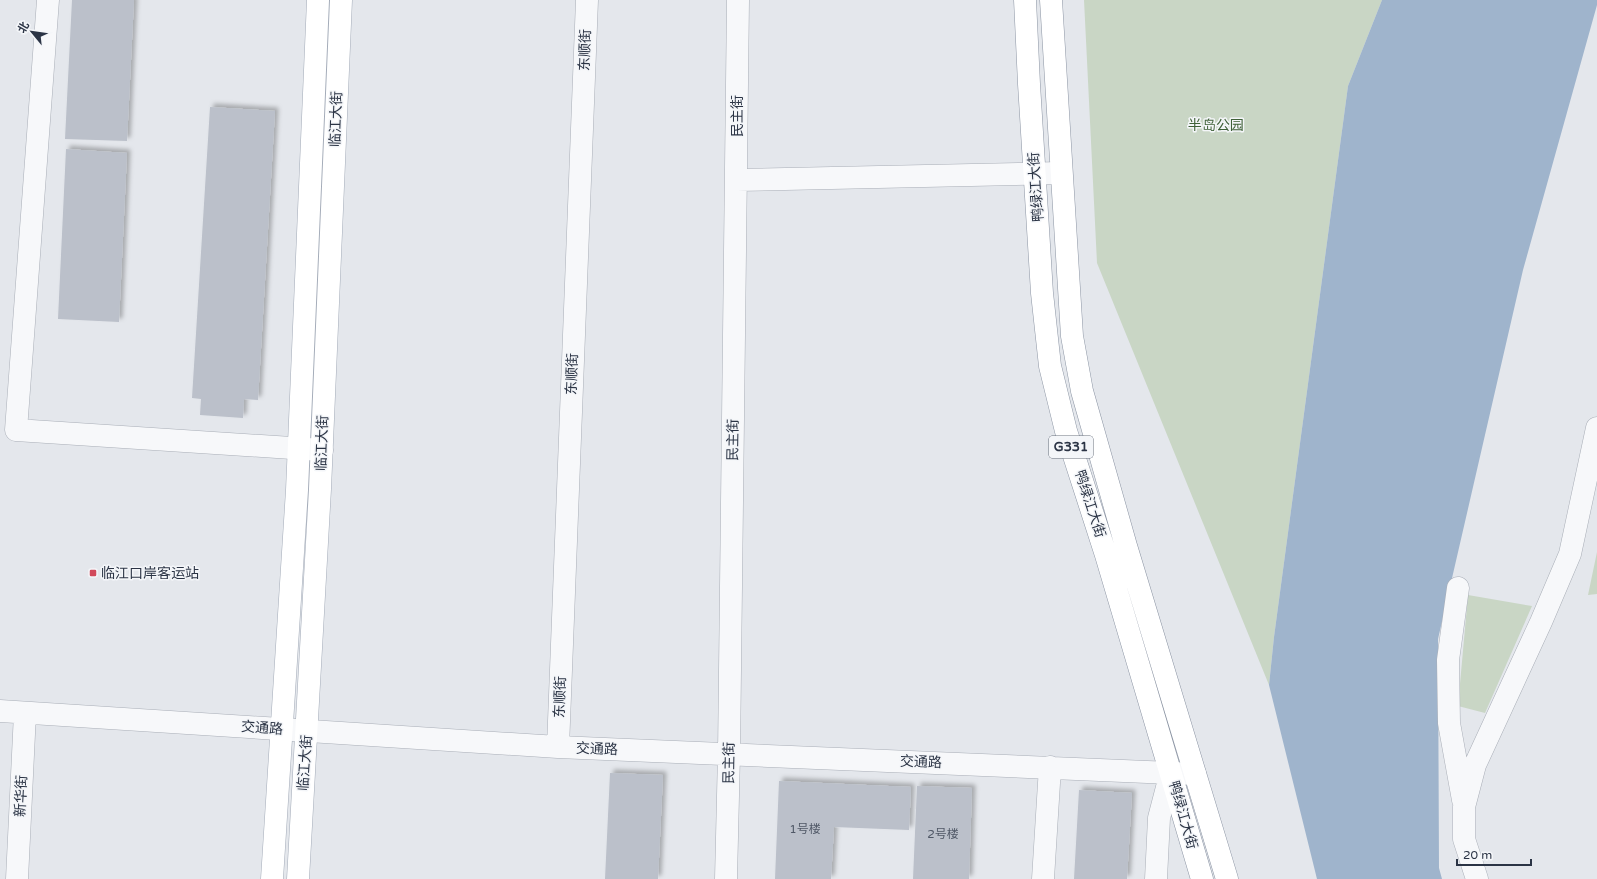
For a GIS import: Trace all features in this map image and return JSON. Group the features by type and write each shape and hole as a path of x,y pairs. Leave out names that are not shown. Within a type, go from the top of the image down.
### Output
{"main road":[{"name":"临江大街","path":"272,879 299,449 318,0"},
{"name":"临江大街","path":"298,879 322,450 341,0"},
{"name":"鸭绿江大街","path":"1026,0 1042,293 1050,366 1066,431 1106,554 1202,879"},
{"name":"鸭绿江大街","path":"1051,0 1072,336 1082,392 1126,546 1227,879"}],"street":[{"path":"48,0 16,430 322,450"},
{"name":"东顺街","path":"558,747 587,0"},
{"name":"民主街","path":"726,879 737,180 738,0"},
{"path":"737,180 1061,173"},
{"path":"1464,807 1475,765 1541,622 1570,554 1597,428"},
{"path":"1458,588 1448,660 1449,723 1464,807 1464,839 1477,879"},
{"name":"交通路","path":"0,711 558,747 1195,774"},
{"name":"新华街","path":"16,879 25,713"},
{"path":"1043,879 1050,767"},
{"path":"1156,879 1159,818 1171,772"}],"green space":[{"name":"半岛公园","path":"1084,0 1382,0 1348,86 1274,637 1269,685 1097,263"},
{"path":"1597,552 1597,594 1588,595"},
{"path":"1468,595 1532,606 1485,713 1458,706"}],"water":[{"path":"1382,0 1597,0 1597,5 1523,270 1438,639 1439,868 1442,879 1317,879 1269,685 1274,637 1348,86"}],"building":[{"path":"72,0 134,0 127,141 65,139"},
{"path":"210,107 275,111 258,400 244,399 243,418 200,415 201,399 192,398"},
{"path":"66,149 127,153 119,322 58,319"},
{"path":"610,773 663,775 658,879 605,879"},
{"path":"779,781 911,787 909,830 834,827 831,879 775,879"},
{"path":"917,786 972,788 969,879 913,879"},
{"path":"1079,790 1132,793 1127,879 1074,879"}],"place":[{"name":"临江口岸客运站","path":"93,573"}]}
